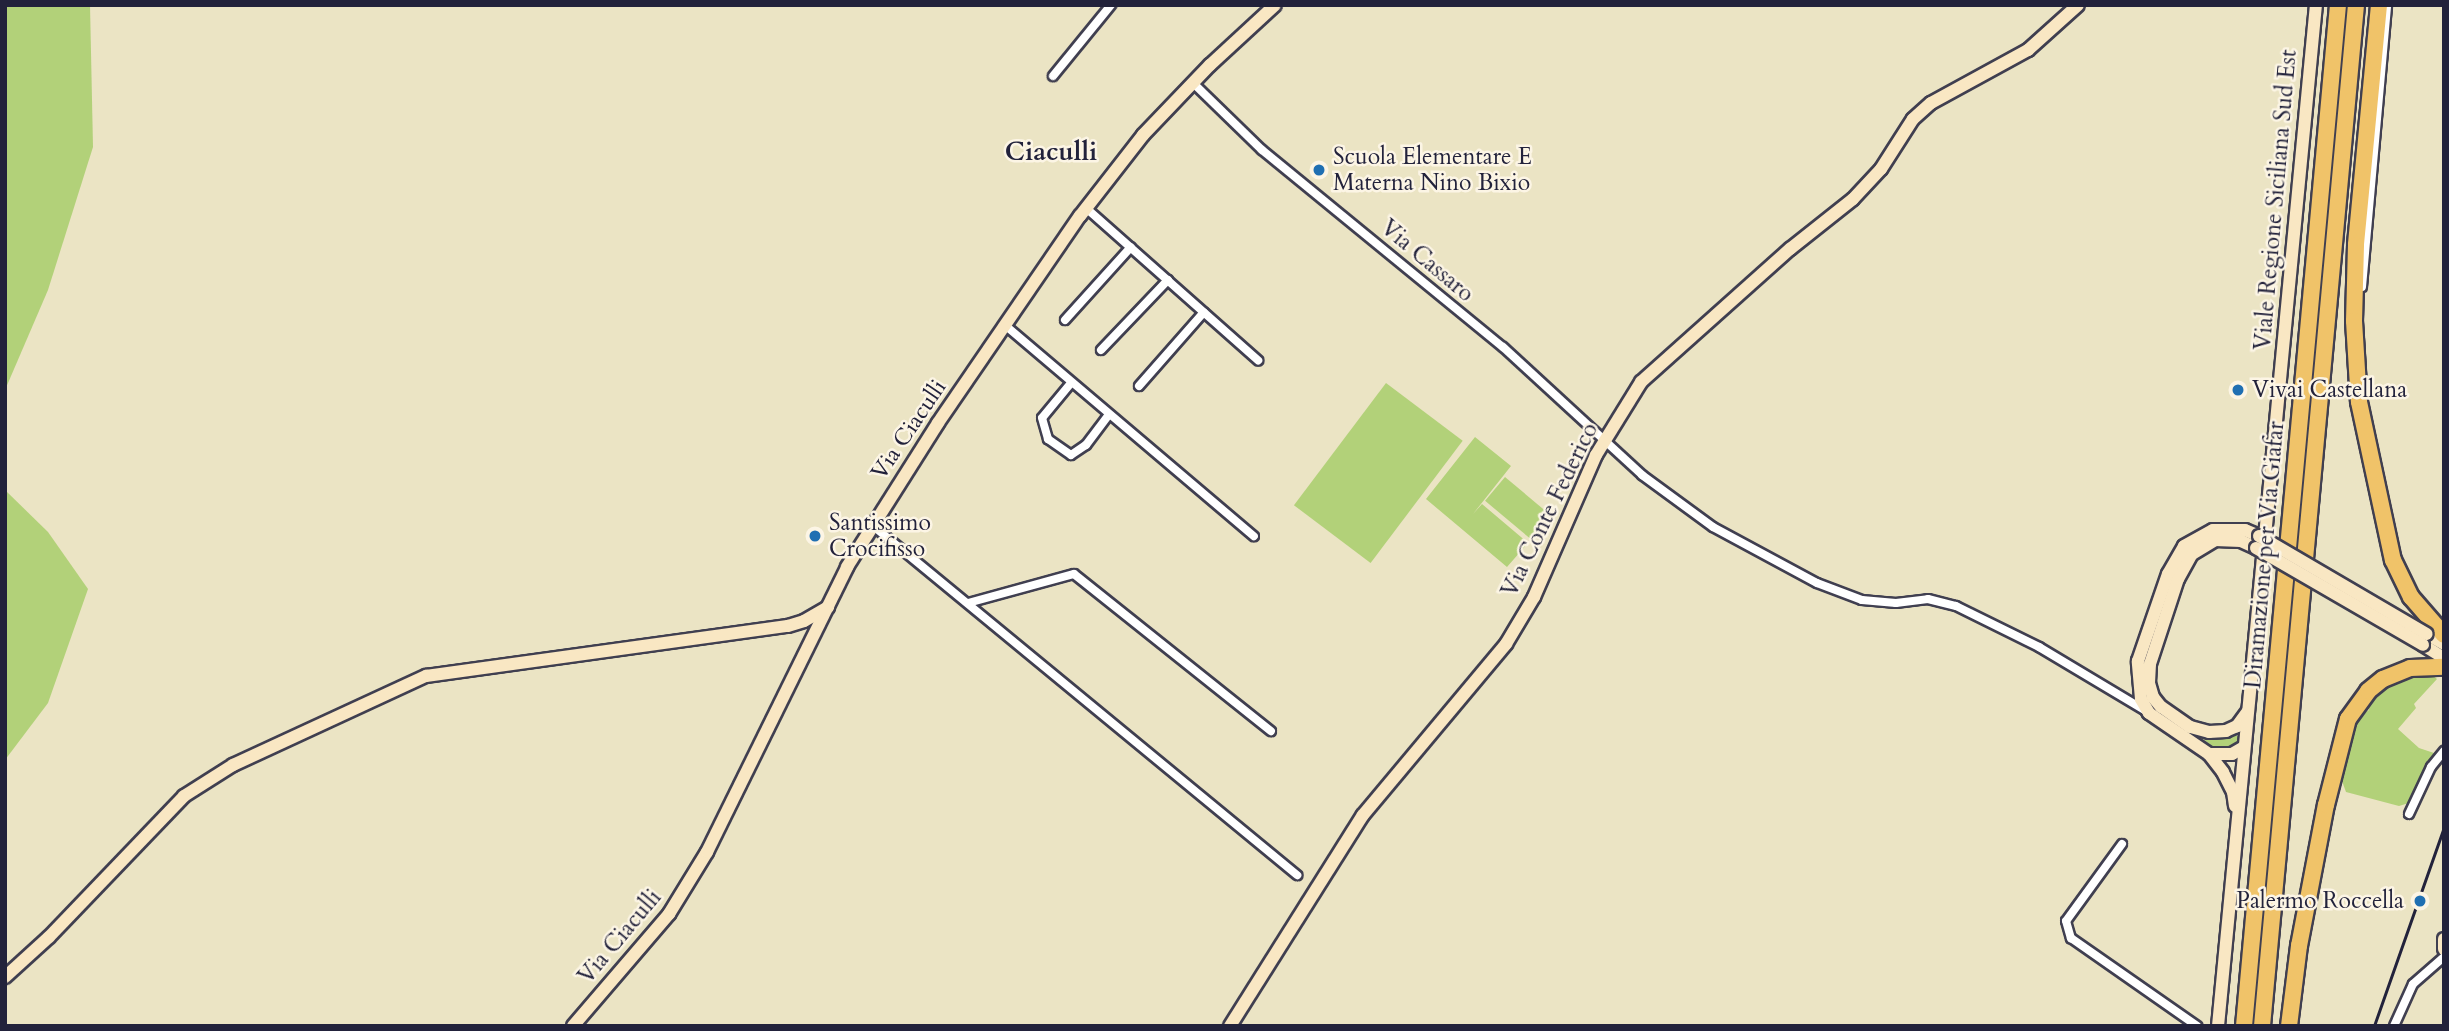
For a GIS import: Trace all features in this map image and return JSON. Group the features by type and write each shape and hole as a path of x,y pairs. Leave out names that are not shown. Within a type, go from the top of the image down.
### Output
{"highway":[{"name":"Diramazione per Via Giafar","path":"2244,1026 2339,5"},
{"name":"Diramazione per Via Giafar","path":"2262,1026 2356,5"},
{"path":"2379,5 2356,245 2354,349 2364,433 2387,543 2412,597 2444,635"},
{"path":"2289,1026 2299,946 2340,739 2356,704 2383,679 2410,668 2444,667"}],"street":[{"path":"1053,76 1111,5"},
{"name":"Via Ciaculli","path":"573,1026 617,972 645,946 701,863 872,525 938,423 1086,208 1143,135 1275,5"},
{"name":"Via Conte Federico","path":"1230,1026 1363,815 1506,644 1534,597 1605,440 1641,382 1790,249 1853,199 1881,169 1913,119 1956,87 1991,72 2028,50 2078,5"},
{"name":"Viale Regione Siciliana Sud Est","path":"2218,1026 2316,5"},
{"path":"2354,349 2387,5"},
{"name":"Via Cassaro","path":"1193,83 1262,150 1503,347 1642,475 1713,527 1817,583 1862,600 1896,603 1928,599 1956,606 2039,647 2149,713"},
{"path":"1086,208 1258,360"},
{"path":"1065,320 1131,247"},
{"path":"1101,350 1168,280"},
{"path":"1139,386 1204,312"},
{"path":"1006,326 1254,536"},
{"path":"1071,383 1042,418 1048,439 1072,455 1086,445 1109,415"},
{"path":"872,525 1297,875"},
{"path":"2238,820 2233,792 2209,754 2149,713 2141,699 2138,661 2174,559 2184,546 2213,530 2245,530 2257,542 2444,658"},
{"path":"2248,711 2237,726 2227,731 2209,732 2190,727 2161,707 2153,697 2149,683 2150,664 2178,579 2192,554 2215,540 2257,542 2444,644"},
{"path":"968,603 1074,575 1272,731"},
{"path":"5,977 49,937 184,796 233,765 426,676 788,626 804,621 829,607"},
{"path":"2209,754 2232,754 2244,747"},
{"path":"2409,814 2431,767 2444,751"},
{"path":"2122,844 2066,921 2071,938 2197,1026"},
{"path":"2444,939 2444,949"},
{"path":"2394,1026 2413,984 2444,957"}],"green space":[{"path":"5,5 90,5 93,147 48,290 5,390"},
{"path":"1386,383 1463,441 1371,563 1294,505"},
{"path":"1475,437 1511,466 1473,514 1482,504 1528,543 1507,567 1426,499"},
{"path":"1505,477 1551,516 1531,539 1485,501"},
{"path":"5,490 48,532 88,589 48,703 5,760"},
{"path":"2413,674 2431,674 2437,679 2414,704 2416,708 2398,729 2419,748 2434,753 2412,802 2399,806 2346,792 2342,781 2353,731 2360,716 2369,710 2365,704 2382,687"},
{"path":"2235,734 2239,737 2236,744 2225,750 2213,747 2202,738 2218,739"}],"railway":[{"path":"2374,1026 2444,827"}],"place":[{"name":"Scuola Elementare E Materna Nino Bixio","path":"1319,170"},
{"name":"Vivai Castellana","path":"2238,390"},
{"name":"Santissimo Crocifisso","path":"815,536"},
{"name":"Palermo Roccella","path":"2420,901"}],"district":[{"name":"Ciaculli","path":"1051,152"}]}
